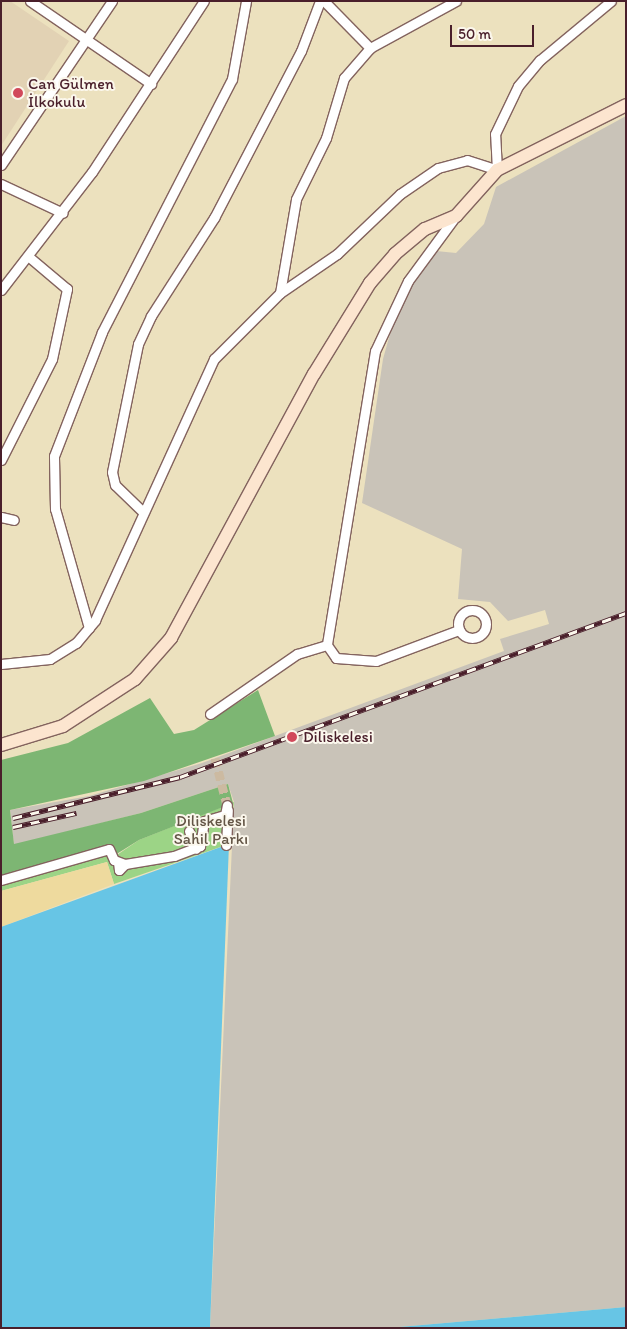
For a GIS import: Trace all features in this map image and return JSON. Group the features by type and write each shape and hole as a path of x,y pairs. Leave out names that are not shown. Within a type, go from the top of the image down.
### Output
{"main road":[{"path":"1,745 64,726 135,679 170,638 314,374 370,283 426,229 456,216 497,170 626,104"}],"street":[{"path":"30,1 151,84"},
{"path":"1,165 112,1"},
{"path":"1,290 63,213 151,84 204,1"},
{"path":"89,628 55,509 54,456 102,332 232,79 246,1"},
{"path":"142,511 115,485 112,472 138,344 151,316 214,218 300,51 320,1"},
{"path":"324,1 370,48"},
{"path":"280,293 296,199 326,138 344,78 370,48 456,1"},
{"path":"1,664 50,660 89,628 214,360 280,293 337,254 400,194 438,168 467,160 497,170 495,134 518,86 540,60 611,1"},
{"path":"1,184 63,213"},
{"path":"456,216 408,281 374,351 327,645 336,658 376,661 459,630"},
{"path":"1,460 52,359 67,289 28,256"},
{"path":"1,517 14,520"},
{"path":"210,714 297,654 327,645"},
{"path":"1,880 109,849 121,863 157,856 170,857 196,849 207,835 206,819 223,816 228,807 226,845"},
{"path":"189,831 196,849"},
{"path":"157,856 164,849"}],"shaded area":[{"name":"Can Gülmen İlkokulu","path":"1,1 10,1 69,41 1,146"},
{"path":"626,116 626,1307 388,1328 210,1328 234,802 228,784 141,813 14,845 10,810 89,796 202,763 504,651 500,639 549,624 545,610 508,621 490,602 458,599 462,549 362,503 383,359 399,302 436,251 456,253 484,224 496,187"}],"green space":[{"path":"258,690 275,736 144,781 10,810 14,844 141,813 228,784 233,803 139,840 115,855 111,847 1,877 1,760 68,743 150,698 174,734 194,730"},
{"name":"Diliskelesi Sahil Parkı","path":"234,802 229,844 114,884 107,862 1,891 1,881 108,851 111,859 139,840"}],"sand":[{"path":"107,862 114,884 1,927 1,891"}],"water":[{"path":"229,844 210,1328 1,1328 1,927"},
{"path":"626,1307 626,1328 388,1328"}],"tunnel":[{"path":"215,758 227,805"}],"railway":[{"path":"13,818 180,777 626,613"},
{"path":"13,827 76,813"}],"place":[{"name":"Can Gülmen İlkokulu","path":"18,93"},
{"name":"Diliskelesi","path":"292,737"}]}
